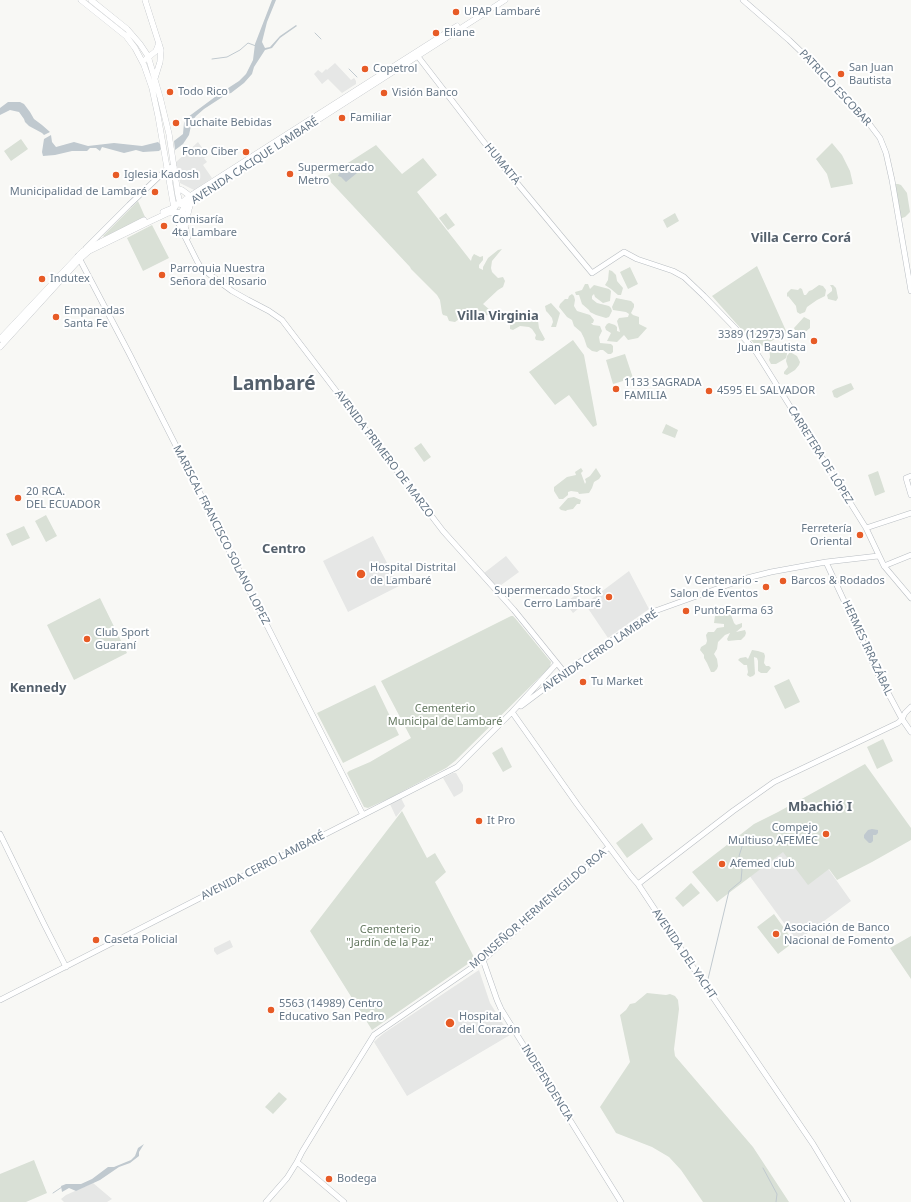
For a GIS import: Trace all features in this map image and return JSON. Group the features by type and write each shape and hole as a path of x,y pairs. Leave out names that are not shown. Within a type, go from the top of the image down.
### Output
{"main road":[{"path":"81,0 126,36 135,48 144,65 152,88 162,135 170,159"},
{"path":"91,0 127,29 140,44 152,54 155,78 169,134 171,168 178,208"},
{"path":"145,0 161,50 161,57 155,78"},
{"name":"AVENIDA CACIQUE LAMBARÉ","path":"0,339 79,257 178,208 498,0"},
{"name":"AVENIDA CACIQUE LAMBARÉ","path":"417,54 505,0"},
{"path":"144,65 158,45 159,41"},
{"path":"152,54 160,53 161,57"},
{"path":"171,168 178,192 178,208"},
{"path":"178,192 192,198 188,209 185,226"},
{"name":"AVENIDA CACIQUE LAMBARÉ","path":"0,347 86,248 136,224 178,208"}],"street":[{"name":"PATRICIO ESCOBAR","path":"743,0 813,63 860,113 880,138 886,153 892,180 911,291"},
{"name":"HUMAITÁ","path":"417,54 497,158 592,273 624,252"},
{"path":"86,248 129,205 171,168"},
{"name":"AVENIDA PRIMERO DE MARZO","path":"178,208 192,250"},
{"name":"AVENIDA PRIMERO DE MARZO","path":"178,208 177,219 197,261 209,274 237,294 269,311 282,320 443,531 510,606 565,673"},
{"name":"CARRETERA DE LÓPEZ","path":"624,252 637,259 662,267 684,277 704,296 758,354 866,528 884,566 911,598"},
{"name":"MARISCAL FRANCISCO SOLANO LOPEZ","path":"79,257 363,815"},
{"path":"908,477 911,495"},
{"path":"866,528 911,513"},
{"path":"884,566 911,555"},
{"name":"AVENIDA CERRO LAMBARÉ","path":"512,712 565,673 655,611 747,578 771,572 826,562 878,556"},
{"name":"HERMES IRRAZÁBAL","path":"826,562 879,676 902,719 911,732"},
{"name":"AVENIDA CERRO LAMBARÉ","path":"0,1000 457,767 512,712 557,663"},
{"path":"638,884 727,815 774,782 898,723 911,707"},
{"name":"AVENIDA DEL YACHT","path":"512,712 568,791 638,884 813,1144 848,1202"},
{"path":"0,834 66,967"},
{"name":"MONSEÑOR HERMENEGILDO ROA","path":"266,1202 287,1178 374,1035 483,960 610,847"},
{"name":"INDEPENDENCIA","path":"483,960 501,1009 621,1202"},
{"path":"297,1162 344,1202"}],"shaded area":[{"path":"272,0 276,0 267,22 262,42 265,48 270,47 280,36 296,25 297,26 280,38 272,48 265,50 254,67 252,74 244,83 231,93 204,109 196,116 192,121 189,135 183,144 175,150 174,141 183,134 184,123 188,117 239,81 246,74 253,60 255,44"},
{"path":"335,63 351,80 354,78 356,81 356,84 342,93 328,79 322,84 314,74 318,70 322,73"},
{"path":"8,102 20,102 24,104 34,119 50,132 44,135 29,126 19,112 10,110 0,115 0,108"},
{"path":"51,135 52,142 56,147 74,142 88,146 114,143 142,146 158,142 161,149 159,151 143,152 136,150 124,153 102,147 100,151 96,148 90,148 87,151 72,151 43,156 42,152 44,139"},
{"path":"198,142 208,156 204,158 207,162 203,165 212,178 194,190 180,183 176,162"},
{"path":"352,167 357,173 346,182 338,176 340,172 348,171"},
{"name":"Hospital Distrital de Lambaré","path":"373,536 399,586 348,612 323,561"},
{"path":"506,556 519,572 497,588 484,573"},
{"path":"629,571 649,609 608,638 585,604"},
{"path":"577,594 584,604 573,613 565,603"},
{"path":"456,773 463,785 463,791 454,797 443,778"},
{"path":"401,798 405,806 396,817 390,804"},
{"path":"868,830 878,830 878,833 873,835 873,841 869,843 864,838 864,835"},
{"path":"805,836 851,901 797,941 749,875"},
{"path":"230,940 233,947 217,955 214,948"},
{"name":"Hospital del Corazón","path":"479,970 490,1003 510,1035 407,1096 374,1042 384,1033"},
{"path":"144,1144 139,1152 139,1156 130,1163 119,1167 100,1180 76,1191 69,1188 62,1192 61,1186 66,1184 81,1184 92,1179 108,1167 114,1167 131,1160 135,1156 138,1148"},
{"path":"93,1183 112,1199 107,1202 64,1202 61,1199 66,1195"}],"green space":[{"path":"21,139 28,149 11,161 4,151"},
{"path":"832,143 842,155 850,171 853,184 831,188 827,174 816,159"},
{"path":"376,145 402,174 423,158 437,175 417,192 471,261 474,254 480,257 483,256 483,260 479,265 479,268 483,270 488,258 498,250 502,249 492,261 491,268 492,272 498,278 503,277 505,281 503,287 483,304 490,310 491,313 489,315 479,316 472,319 459,319 455,322 449,321 447,316 443,315 442,313 440,300 437,295 326,177"},
{"path":"895,184 901,185 907,193 910,212 902,218 899,218"},
{"path":"138,201 145,217 104,237 103,236"},
{"path":"446,213 455,225 448,230 439,218"},
{"path":"675,213 679,221 667,228 663,220"},
{"path":"152,225 169,258 143,271 127,238"},
{"path":"757,266 787,333 758,348 712,296"},
{"path":"630,267 638,284 628,289 620,272"},
{"path":"609,270 616,275 617,281 623,288 621,295 618,295 605,285 608,280"},
{"path":"585,284 588,284 590,289 594,285 609,289 611,291 610,301 603,303 595,297 594,294 592,296 592,299 597,303 609,306 611,308 612,311 609,317 606,318 596,315 590,312 582,304 579,295 576,295 575,292 582,290"},
{"path":"819,285 823,286 826,290 825,296 807,307 805,312 800,314 797,312 796,306 788,296 787,297 787,293 791,289 798,290 800,288 802,289 804,295 806,295 809,291"},
{"path":"830,285 833,285 836,288 838,298 836,301 828,299 827,295 832,291"},
{"path":"572,294 575,300 574,306 577,311 590,315 594,320 593,323 591,323 593,325 600,326 602,331 599,337 600,343 611,344 613,346 613,352 611,354 608,354 603,350 597,352 592,351 587,347 581,332 574,326 572,320 567,317 559,307 565,299 568,299"},
{"path":"616,298 631,301 634,304 631,313 639,317 639,324 647,328 638,338 628,340 624,335 617,342 607,341 611,333 606,330 605,327 607,324 609,323 615,325 617,327 617,331 620,332 617,321 619,318 628,317 629,314 626,312 613,310 612,307"},
{"path":"551,303 560,313 556,327 551,327 553,322 552,318 546,311 545,306"},
{"path":"525,315 534,315 539,319 539,328 545,339 543,341 536,340 536,335 529,327 520,326 513,330 510,329 513,318"},
{"path":"804,317 810,320 810,328 803,334 797,334 794,328"},
{"path":"573,340 584,355 597,425 593,427 569,395 555,405 529,372"},
{"path":"771,345 775,346 777,351 786,348 786,358 776,364 771,364 769,360 769,347"},
{"path":"790,352 797,356 800,362 795,370 787,375 784,374 784,372 788,367 786,361"},
{"path":"625,354 633,378 613,384 606,360"},
{"path":"851,383 854,389 837,398 834,397 832,391"},
{"path":"666,424 678,430 675,438 662,433"},
{"path":"421,443 431,457 424,462 414,448"},
{"path":"581,468 583,471 581,473 585,484 585,479 590,476 596,468 601,476 594,482 589,493 579,494 578,492 571,491 568,492 568,495 563,499 559,499 554,491 554,487 567,477 576,475 575,472"},
{"path":"878,471 885,492 875,496 868,475"},
{"path":"574,497 581,500 580,504 577,504 573,509 566,511 559,508 568,498"},
{"path":"46,515 57,536 46,542 35,521"},
{"path":"24,526 30,538 12,546 6,534"},
{"name":"Club Sport Guaraní","path":"100,598 127,653 74,680 47,625"},
{"path":"724,613 731,615 736,625 742,623 742,627 736,632 745,630 746,633 741,640 728,641 727,639 730,633 725,635 718,642 717,649 714,654 717,659 718,666 714,672 711,672 704,655 700,650 701,647 706,644 706,635 708,632 714,632 717,628 724,627 724,624 714,623 715,616"},
{"name":"Cementerio Municipal de Lambaré","path":"511,616 515,618 551,662 550,667 455,761 446,768 390,798 368,808 364,807 347,773 370,762 411,738 381,681"},
{"path":"752,650 764,653 764,663 766,666 771,668 767,673 761,673 758,671 758,661 757,658 754,657 755,674 750,677 747,675 747,665 744,665 738,660 746,657 748,659"},
{"path":"789,679 800,702 785,709 774,686"},
{"path":"375,685 399,735 343,763 317,713"},
{"path":"883,739 893,761 877,769 867,747"},
{"path":"502,747 512,767 503,772 492,753"},
{"name":"Compejo Multiuso AFEMEC","path":"865,764 911,828 911,840 837,880 829,869 808,885 783,852 717,902 692,872 754,824"},
{"name":"Cementerio \"Jardín de la Paz\"","path":"402,811 427,858 435,853 446,872 435,882 475,959 372,1030 310,931"},
{"path":"642,823 653,839 627,858 616,843"},
{"path":"691,883 700,893 683,907 675,898"},
{"name":"Asociación de Banco Nacional de Fomento","path":"774,914 794,942 778,954 757,927"},
{"path":"911,936 911,979 890,948"},
{"path":"647,993 670,994 675,996 678,1000 679,1009 674,1049 675,1056 753,1147 789,1202 703,1202 681,1170 669,1157 652,1147 616,1133 600,1107 630,1062 620,1015 630,1004 635,1003"},
{"path":"279,1092 287,1099 273,1114 265,1107"},
{"path":"34,1160 47,1193 26,1202 0,1202 0,1174"}],"waterway":[{"path":"315,33 321,39"},
{"path":"212,59 227,57 240,50 248,43 256,46"},
{"path":"349,69 357,77"},
{"path":"708,979 729,891 741,881 742,869 739,856 746,834"},
{"path":"763,1168 777,1194 776,1202"},
{"path":"53,1193 62,1187"}],"place":[{"name":"UPAP Lambaré","path":"456,12"},
{"name":"Eliane","path":"436,33"},
{"name":"Copetrol","path":"365,69"},
{"name":"San Juan Bautista","path":"841,74"},
{"name":"Todo Rico","path":"170,92"},
{"name":"Visión Banco","path":"384,93"},
{"name":"Familiar","path":"342,118"},
{"name":"Tuchaite Bebidas","path":"176,123"},
{"name":"Fono Ciber","path":"246,152"},
{"name":"Supermercado Metro","path":"290,174"},
{"name":"Iglesia Kadosh","path":"116,175"},
{"name":"Municipalidad de Lambaré","path":"155,192"},
{"name":"Comisaría 4ta Lambare","path":"164,226"},
{"name":"Parroquia Nuestra Señora del Rosario","path":"162,275"},
{"name":"Indutex","path":"42,279"},
{"name":"Empanadas Santa Fe","path":"56,317"},
{"name":"3389 (12973) San Juan Bautista","path":"814,341"},
{"name":"1133 SAGRADA FAMILIA","path":"616,389"},
{"name":"4595 EL SALVADOR","path":"709,391"},
{"name":"20 RCA. DEL ECUADOR","path":"18,498"},
{"name":"Ferretería Oriental","path":"860,535"},
{"name":"Hospital Distrital de Lambaré","path":"361,574"},
{"name":"Barcos & Rodados","path":"783,581"},
{"name":"V Centenario - Salon de Eventos","path":"766,587"},
{"name":"Supermercado Stock Cerro Lambaré","path":"609,597"},
{"name":"PuntoFarma 63","path":"686,611"},
{"name":"Club Sport Guaraní","path":"87,639"},
{"name":"Tu Market","path":"583,682"},
{"name":"It Pro","path":"479,821"},
{"name":"Compejo Multiuso AFEMEC","path":"826,834"},
{"name":"Afemed club","path":"722,864"},
{"name":"Asociación de Banco Nacional de Fomento","path":"776,934"},
{"name":"Caseta Policial","path":"96,940"},
{"name":"5563 (14989) Centro Educativo San Pedro","path":"271,1010"},
{"name":"Hospital del Corazón","path":"450,1023"},
{"name":"Bodega","path":"329,1179"}],"district":[{"name":"Villa Cerro Corá","path":"801,238"},
{"name":"Villa Virginia","path":"498,316"},
{"name":"Lambaré","path":"274,385"},
{"name":"Centro","path":"284,549"},
{"name":"Kennedy","path":"38,688"},
{"name":"Mbachió I","path":"820,807"}]}
